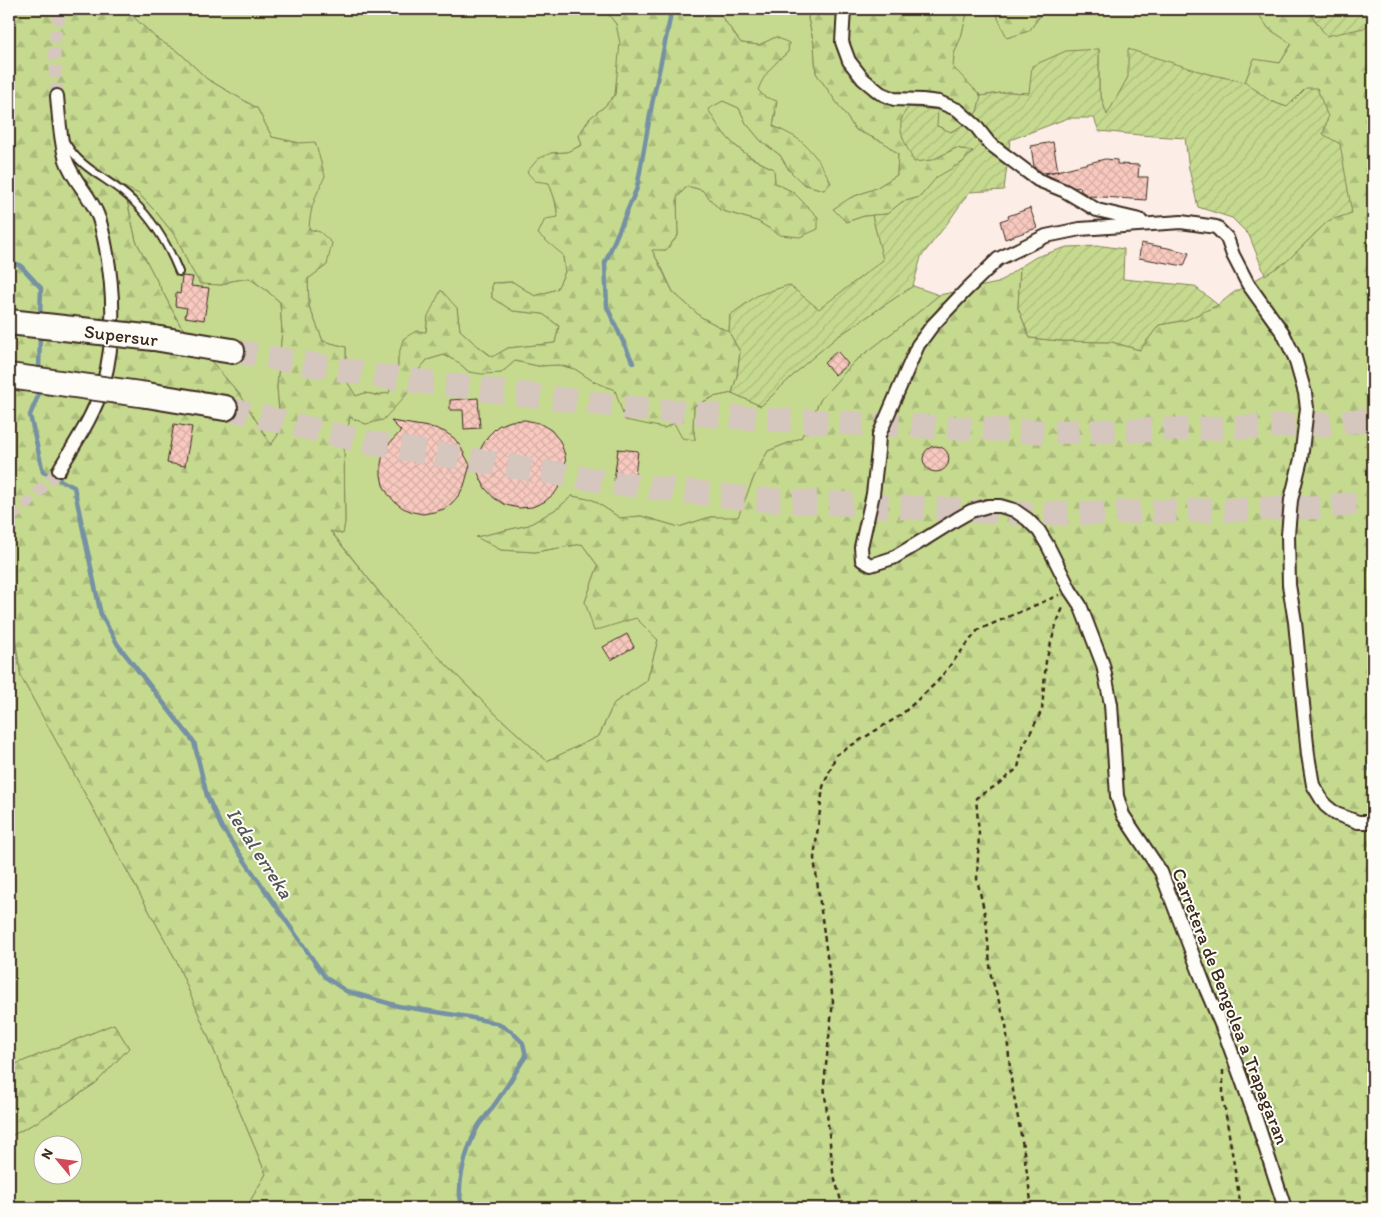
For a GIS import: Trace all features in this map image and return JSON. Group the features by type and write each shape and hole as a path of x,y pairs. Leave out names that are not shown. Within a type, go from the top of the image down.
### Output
{"highway":[{"name":"Supersur","path":"9,322 154,338 232,351"},
{"path":"9,376 225,408"}],"street":[{"path":"844,9 842,42 849,61 863,79 880,93 894,99 939,102 958,110 976,125 989,143 1038,180 1065,191 1097,210 1156,224"},
{"path":"57,96 61,136 66,161 99,217 108,258 112,319 109,353 103,386 87,424 59,470"},
{"name":"Carretera de Bengolea a Trapagaran","path":"1285,1208 1256,1119 1224,1031 1161,872 1123,815 1117,796 1111,704 1103,665 1080,605 1070,590 1048,546 1027,518 1014,510 1000,506 988,506 971,511 893,558 871,565 862,560 861,547 873,494 879,435 918,345 939,319 998,259 1046,236 1080,229 1181,222 1216,227 1227,238 1233,255 1248,284 1283,332 1294,358 1305,393 1307,408 1301,459 1291,500 1288,535 1289,585 1308,755 1314,785 1325,805 1336,814 1358,822 1373,822"}],"lane":[{"path":"61,136 72,155 133,200 158,230 172,254 179,272"}],"path":[{"path":"843,1208 833,1172 824,1084 833,1001 814,858 823,787 836,755 901,715 937,682 978,630 1070,590"},
{"path":"1032,1208 1011,1079 1006,1024 991,976 986,920 977,880 978,833 976,798 997,785 1018,768 1022,749 1042,710 1046,661 1056,625 1070,590"},
{"path":"1223,1068 1223,1097 1241,1208"}],"green space":[{"path":"9,9 125,9 156,38 180,53 207,79 257,108 272,137 299,143 315,142 325,176 312,208 309,229 320,232 332,243 327,265 308,279 309,306 323,341 346,347 346,380 356,396 365,393 376,395 389,393 398,369 398,358 403,339 416,331 426,332 428,316 441,290 457,308 460,330 492,357 508,348 555,343 559,326 543,314 513,311 492,298 492,283 513,282 535,296 557,289 565,272 563,255 538,234 545,219 558,217 549,183 535,181 527,172 538,159 551,153 567,152 582,145 579,135 590,118 615,95 620,43 616,24 606,11 596,9 717,9 741,43 759,45 776,37 789,43 788,52 770,69 758,90 765,97 777,101 773,126 801,141 819,162 831,183 824,190 803,184 789,170 780,155 761,141 746,123 739,108 723,101 708,109 714,120 735,145 752,158 774,169 775,183 793,192 818,217 818,229 800,237 780,235 757,221 720,210 702,190 687,186 677,198 678,235 666,250 652,250 673,292 701,317 729,332 740,352 737,376 732,393 713,397 694,406 693,426 695,440 682,438 674,423 664,428 625,420 615,390 593,381 575,369 559,365 538,366 515,361 501,373 482,374 469,372 458,362 444,355 427,360 417,372 407,394 383,420 366,424 350,417 344,448 345,522 343,534 330,531 399,617 489,708 547,761 599,736 614,703 647,681 658,640 636,618 594,631 585,602 598,566 582,544 535,552 501,550 476,537 529,525 558,508 572,496 593,500 620,518 641,516 679,527 710,517 738,517 754,477 768,451 801,438 821,399 854,362 939,295 998,283 1020,267 1018,308 1030,338 1060,341 1112,342 1140,350 1159,325 1186,320 1218,305 1233,293 1286,262 1328,221 1323,134 1328,117 1306,88 1287,107 1270,101 1245,82 1254,59 1280,63 1292,44 1269,29 1255,9 1373,9 1373,1208 246,1208 266,1174 176,960 21,677 9,598","holes":["124,187 139,194 177,238 200,284 222,285 231,281 249,278 280,302 282,331 277,387 278,435 271,445 241,396 180,325 136,241"]},
{"path":"125,9 596,9 606,11 616,24 621,43 615,95 590,118 579,135 582,145 567,152 551,153 549,183 555,200 565,272 557,289 535,296 513,282 492,283 492,298 513,311 543,314 559,326 555,343 508,348 493,357 460,330 457,308 428,316 426,332 398,358 398,369 389,393 376,395 365,393 356,396 346,381 346,347 323,341 309,306 308,279 327,265 309,229 309,214 315,198 299,143 272,137 257,108 207,79 180,53 156,38"},
{"path":"717,9 811,9 808,18 814,44 816,73 856,130 883,142 898,154 897,175 876,188 850,198 846,222 872,215 884,260 819,310 789,286 730,315 729,332 701,317 673,292 651,249 666,250 678,236 677,198 687,186 702,190 720,210 757,221 780,235 793,192 775,183 774,169 752,158 735,145 720,129 707,108 723,101 739,108 746,123 761,141 780,155 789,170 803,184 824,190 831,183 787,133 773,126 776,112 757,90 770,69 788,52 776,37 759,45 741,43"},
{"path":"811,9 968,9 961,37 954,54 953,67 981,96 977,112 960,127 950,132 937,126 932,160 956,148 973,151 963,162 937,178 920,197 902,202 887,214 864,216 846,222 833,209 850,198 876,188 897,175 898,154 883,142 856,130 816,73 814,44 808,18"},
{"path":"968,9 997,9 998,18 1029,31 1045,9 1255,9 1269,29 1292,43 1280,63 1254,60 1245,82 1174,64 1128,77 1107,116 1099,90 1099,49 1029,93 1007,92 981,96 953,68 954,54"},
{"path":"997,9 1045,9 1029,31 1007,38 998,18"},
{"path":"1306,9 1373,9 1373,18 1364,28 1326,36"},
{"path":"1099,49 1099,90 1107,115 1128,77 1128,49 1208,74 1245,82 1270,101 1287,107 1306,88 1317,88 1328,117 1323,134 1340,144 1352,213 1328,221 1286,262 1265,275 1249,235 1232,218 1198,207 1189,169 1185,138 1099,131 1094,118 1068,118 1010,140 1004,190 969,192 921,257 913,286 837,337 806,363 761,406 732,393 737,376 740,352 729,332 730,315 758,295 789,285 819,309 883,260 872,215 887,214 902,202 920,197 937,177 963,162 973,151 956,148 932,160 914,162 904,141 901,127 901,120 909,107 938,110 937,126 951,132 960,127 977,112 981,96 1007,92 1029,93 1032,66 1066,51"},
{"path":"124,186 139,194 177,238 188,263 200,283 222,285 231,281 249,278 280,302 282,331 277,387 278,435 271,445 241,396 180,325 136,241"},
{"path":"1103,246 1124,249 1123,279 1194,286 1218,305 1186,320 1159,325 1140,350 1112,342 1060,341 1030,338 1018,308 1020,267 1036,257 1067,247"},
{"path":"913,286 939,295 854,362 821,399 801,438 768,451 754,477 738,518 710,517 679,527 641,516 620,518 593,500 572,496 558,508 529,525 477,537 501,550 535,552 582,544 598,566 585,602 636,618 658,640 647,681 614,703 599,736 547,761 489,708 399,617 330,530 343,533 345,522 344,448 350,417 366,424 407,394 417,372 427,360 444,355 458,362 469,372 501,373 515,361 538,366 559,365 575,369 593,381 615,390 645,423 664,428 675,423 695,439 693,426 694,406 713,397 732,393 761,406 806,363 837,337"},
{"path":"9,598 21,677 176,960 266,1174 246,1208 9,1208 9,1137 37,1122 96,1083 129,1048 114,1024 9,1067"},
{"path":"114,1024 129,1048 96,1083 37,1122 9,1137 9,1067"}],"building":[{"path":"1053,142 1058,171 1043,173 1034,167 1031,146"},
{"path":"1105,159 1117,160 1117,164 1139,165 1138,177 1148,177 1146,200 1089,196 1081,191 1080,187 1075,188 1045,174"},
{"path":"1030,208 1037,228 1005,239 1000,221"},
{"path":"1141,243 1189,253 1184,266 1139,258"},
{"path":"182,276 193,277 191,286 209,288 204,320 185,317 187,308 175,306 176,293 180,294"},
{"path":"837,351 848,364 835,375 824,363"},
{"path":"478,398 480,428 464,429 463,410 450,410 450,400"},
{"path":"525,420 539,423 551,430 560,441 565,455 566,469 562,482 555,493 544,502 532,507 519,508 506,505 494,498 485,488 473,462 488,436 498,426 511,421"},
{"path":"391,421 435,428 454,438 460,446 470,465 464,486 459,495 444,509 423,514 413,512 403,508 388,494 383,485 381,475 383,454 388,445 401,431"},
{"path":"174,424 192,427 185,466 167,463"},
{"path":"936,446 945,450 949,459 945,468 936,472 927,468 923,459 927,450"},
{"path":"618,449 638,451 634,483 614,481"},
{"path":"627,634 634,647 611,660 603,647"}],"waterway":[{"path":"633,363 607,307 605,263 637,188 670,19 670,9"},
{"name":"Iedal erreka","path":"9,261 20,265 41,288 40,317"},
{"name":"Iedal erreka","path":"39,372 40,333"},
{"name":"Iedal erreka","path":"39,388 38,396 30,415 43,472 74,487 101,615 118,645 194,742 207,796 222,828 325,977 346,991 398,1006 496,1023 511,1031 523,1043 526,1056 501,1096 478,1127 469,1147 460,1190 463,1208"},
{"path":"1369,769 1373,751"}],"tunnel":[{"path":"57,96 55,41 62,9"},
{"path":"232,351 385,377 633,408 759,419 1048,432 1329,424 1373,419"},
{"path":"225,408 375,444 621,484 752,499 1034,514 1321,507 1373,502"},
{"path":"9,517 22,509 59,470"}]}
